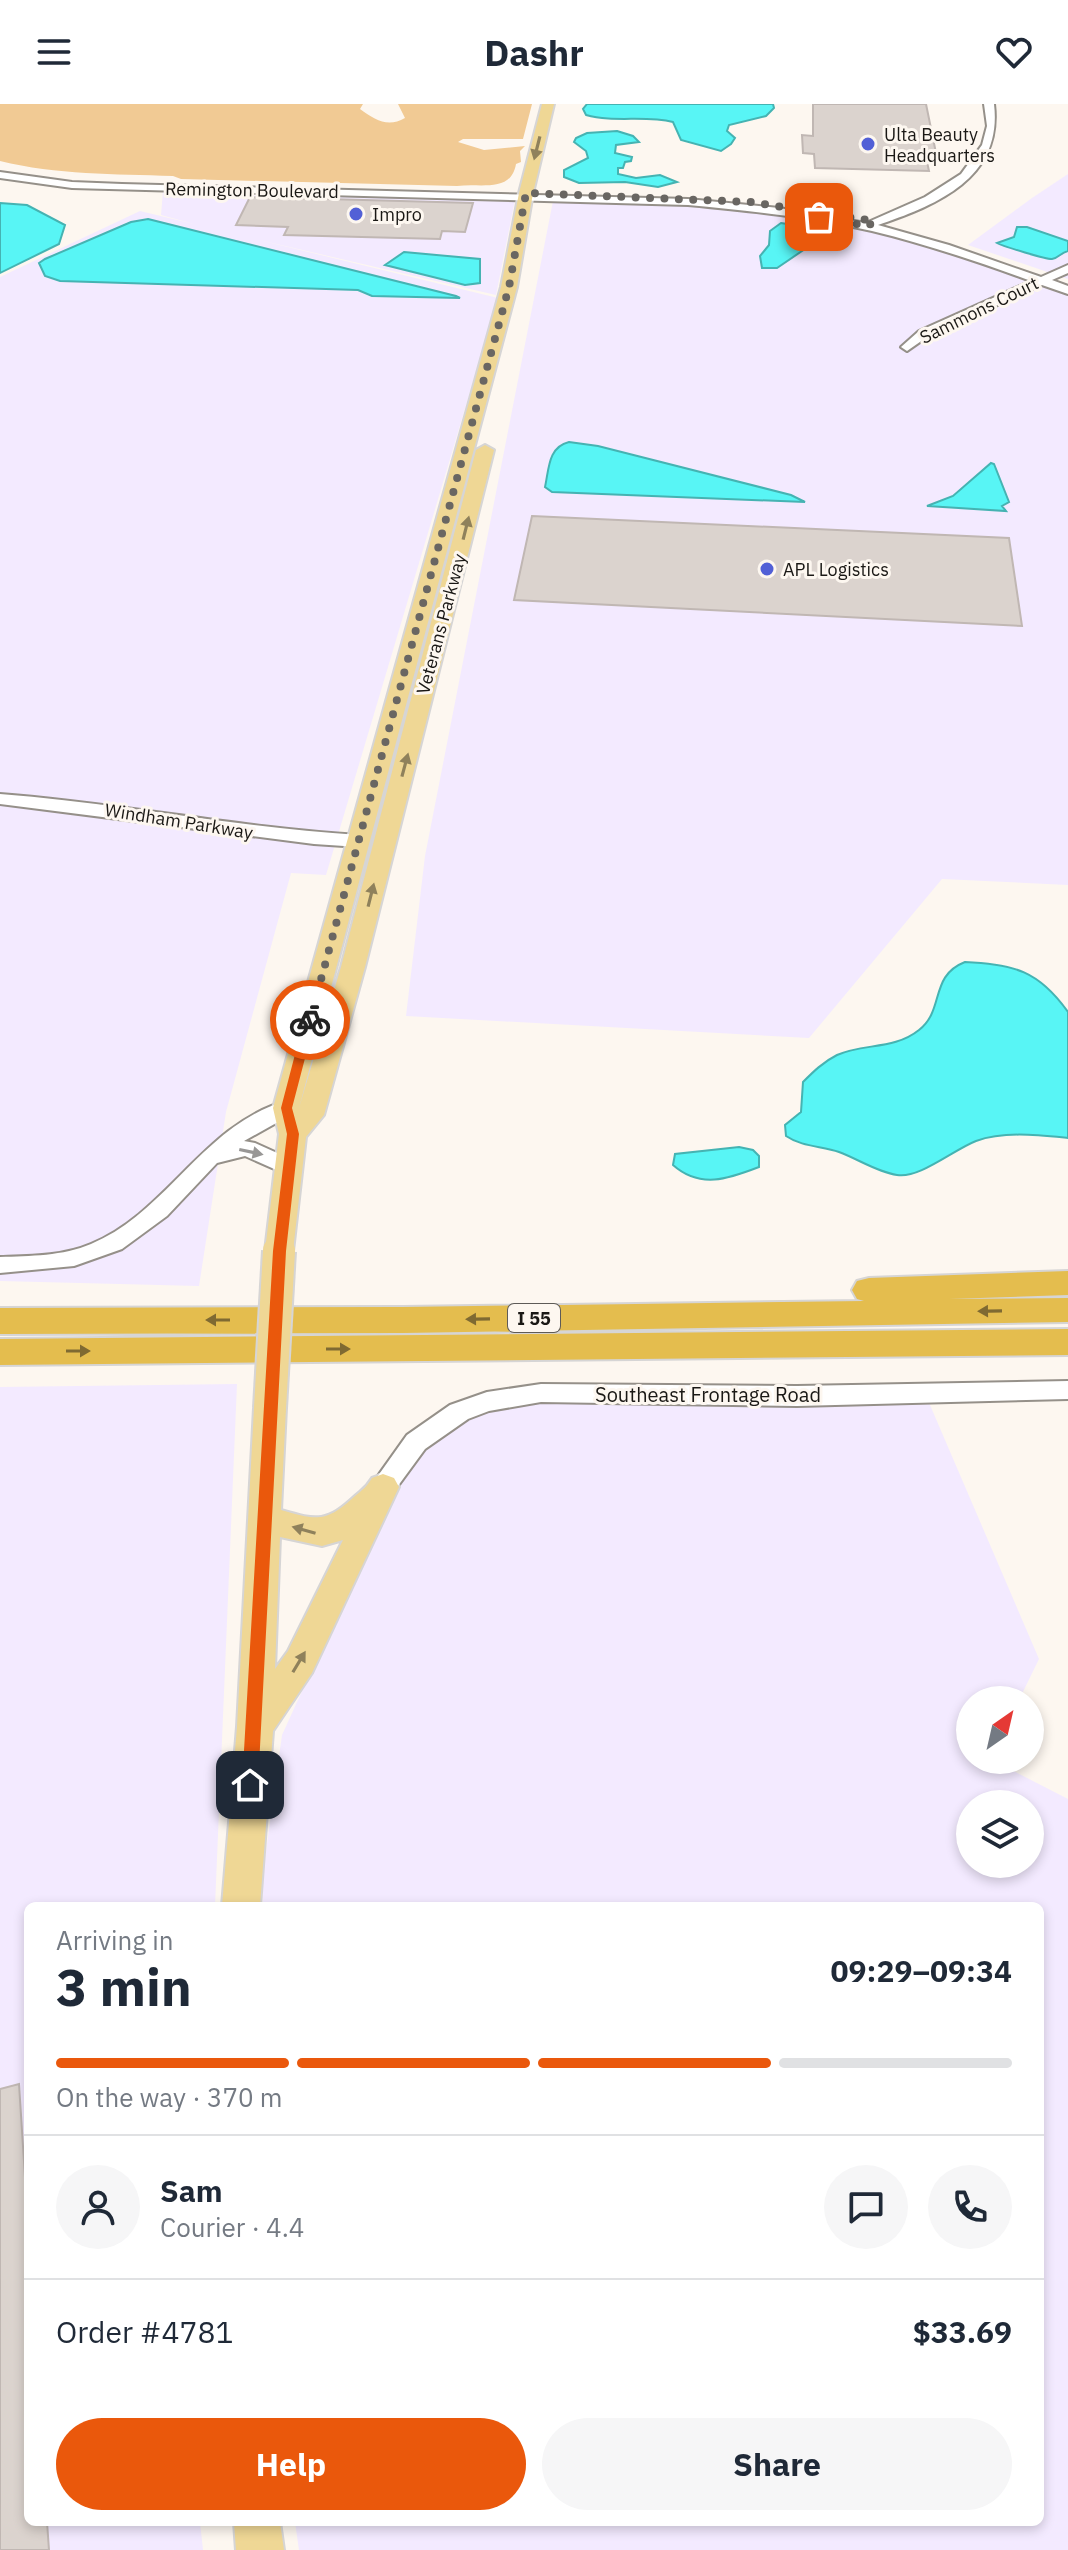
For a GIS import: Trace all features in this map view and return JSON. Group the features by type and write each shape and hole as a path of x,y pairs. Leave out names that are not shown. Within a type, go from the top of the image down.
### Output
{"highway":[{"path":"529,1333 710,1296 1068,1283"},
{"name":"I 55","path":"0,1352 1068,1310"},
{"name":"I 55","path":"0,1321 1068,1342"},
{"path":"529,1333 917,1364 1068,1366"}],"main road":[{"name":"Veterans Parkway","path":"538,216 534,195 548,104"},
{"name":"Veterans Parkway","path":"241,1902 255,1727 263,1518 279,1251 289,1167 290,1121 359,841 561,104"},
{"path":"516,324 535,234"},
{"name":"Veterans Parkway","path":"290,1121 311,1115 489,436"},
{"path":"263,1518 318,1534 329,1533 349,1524 383,1487"},
{"path":"255,1727 300,1662 383,1487"},
{"path":"257,2526 260,2550"}],"street":[{"path":"871,224 937,194 971,171 991,145 994,129 989,104"},
{"path":"871,224 875,214 943,179 966,156 974,143"},
{"name":"Remington Boulevard","path":"0,168 113,182 700,203 871,224 1046,278 1068,281"},
{"name":"Remington Boulevard","path":"0,175 122,187 534,195"},
{"name":"Sammons Court","path":"907,347 923,334 1068,269"},
{"name":"Remington Boulevard","path":"1046,278 1068,290"},
{"name":"Windham Parkway","path":"0,799 114,810 280,836 359,841"},
{"path":"0,1265 38,1263 97,1251 136,1229 224,1143 245,1129 290,1121"},
{"path":"210,1157 247,1148 289,1167"},
{"name":"Southeast Frontage Road","path":"383,1487 416,1442 459,1412 487,1402 541,1393 797,1396 1068,1390"}],"shaded area":[{"path":"0,104 363,104 360,109 376,119 393,122 405,118 398,104 532,104 523,139 463,139 458,142 484,150 525,146 520,151 521,162 516,164 508,179 494,185 457,186 181,179 21,166 0,161"},
{"path":"1068,174 1068,279 968,245 1032,198"},
{"path":"163,191 515,200 496,295 255,239 498,298 326,875 291,873 226,1112 199,1286 0,1281 0,277 140,211 194,224 161,215"},
{"path":"553,201 688,204 759,211 859,227 921,244 1068,293 1068,885 942,879 809,1038 406,1016 425,856"},
{"path":"237,1384 215,1902 24,1902 24,2526 200,2526 203,2550 0,2550 0,1387"},
{"path":"558,1398 927,1398 1039,1659 1026,1686 956,1686 956,1774 1019,1774 1068,1799 1068,2550 299,2550 296,2526 1044,2526 1044,1902 263,1902 262,1880 282,1735 394,1489 416,1453 452,1426 495,1406"}],"water":[{"path":"587,104 773,104 774,108 766,116 729,125 727,131 735,138 721,151 681,140 673,122 586,115 583,109"},
{"path":"617,131 633,136 639,142 616,145 615,153 632,157 623,168 618,168 618,174 636,178 660,175 677,182 658,187 625,182 579,183 564,177 564,170 588,158 586,151 574,142 576,138 587,133"},
{"path":"0,203 27,205 65,225 59,244 0,273"},
{"path":"148,219 460,298 372,296 358,290 60,281 45,276 39,263 45,259 131,222"},
{"path":"781,223 817,229 827,234 777,268 762,268 760,256 769,245 770,231"},
{"path":"1017,227 1027,227 1068,241 1068,251 1049,259 997,243 1014,237"},
{"path":"404,252 480,259 480,283 465,285 385,265"},
{"path":"569,442 598,446 791,495 805,502 552,492 545,487 553,454"},
{"path":"991,463 1009,502 1002,506 1006,511 927,506 953,496"},
{"path":"965,962 998,965 1024,972 1047,987 1068,1012 1068,1138 1021,1135 987,1138 967,1145 915,1173 897,1175 839,1152 786,1136 785,1125 801,1112 803,1082 837,1055 899,1041 919,1030 932,1013 946,976"},
{"path":"739,1147 753,1150 759,1156 759,1167 714,1180 693,1177 673,1165 675,1154"}],"building":[{"name":"Ulta Beauty Headquarters","path":"813,104 926,104 936,153 925,153 929,171 815,168 814,154 803,153 802,135 813,136"},
{"name":"Impro","path":"250,197 473,203 465,232 442,231 440,239 284,235 288,227 236,225"},
{"name":"APL Logistics","path":"532,516 1009,538 1022,626 514,600"},
{"path":"19,2084 24,2162 24,2526 47,2526 49,2550 0,2550 0,2089"}],"way so far":[{"path":"310,1020 509,287 526,193 750,202 874,221 868,226 819,217"}],"place":[{"name":"Ulta Beauty Headquarters","path":"868,144"},
{"name":"Impro","path":"356,214"},
{"name":"APL Logistics","path":"767,569"}],"route":[{"path":"250,1785 279,1251 293,1134 286,1108 310,1020"}]}
